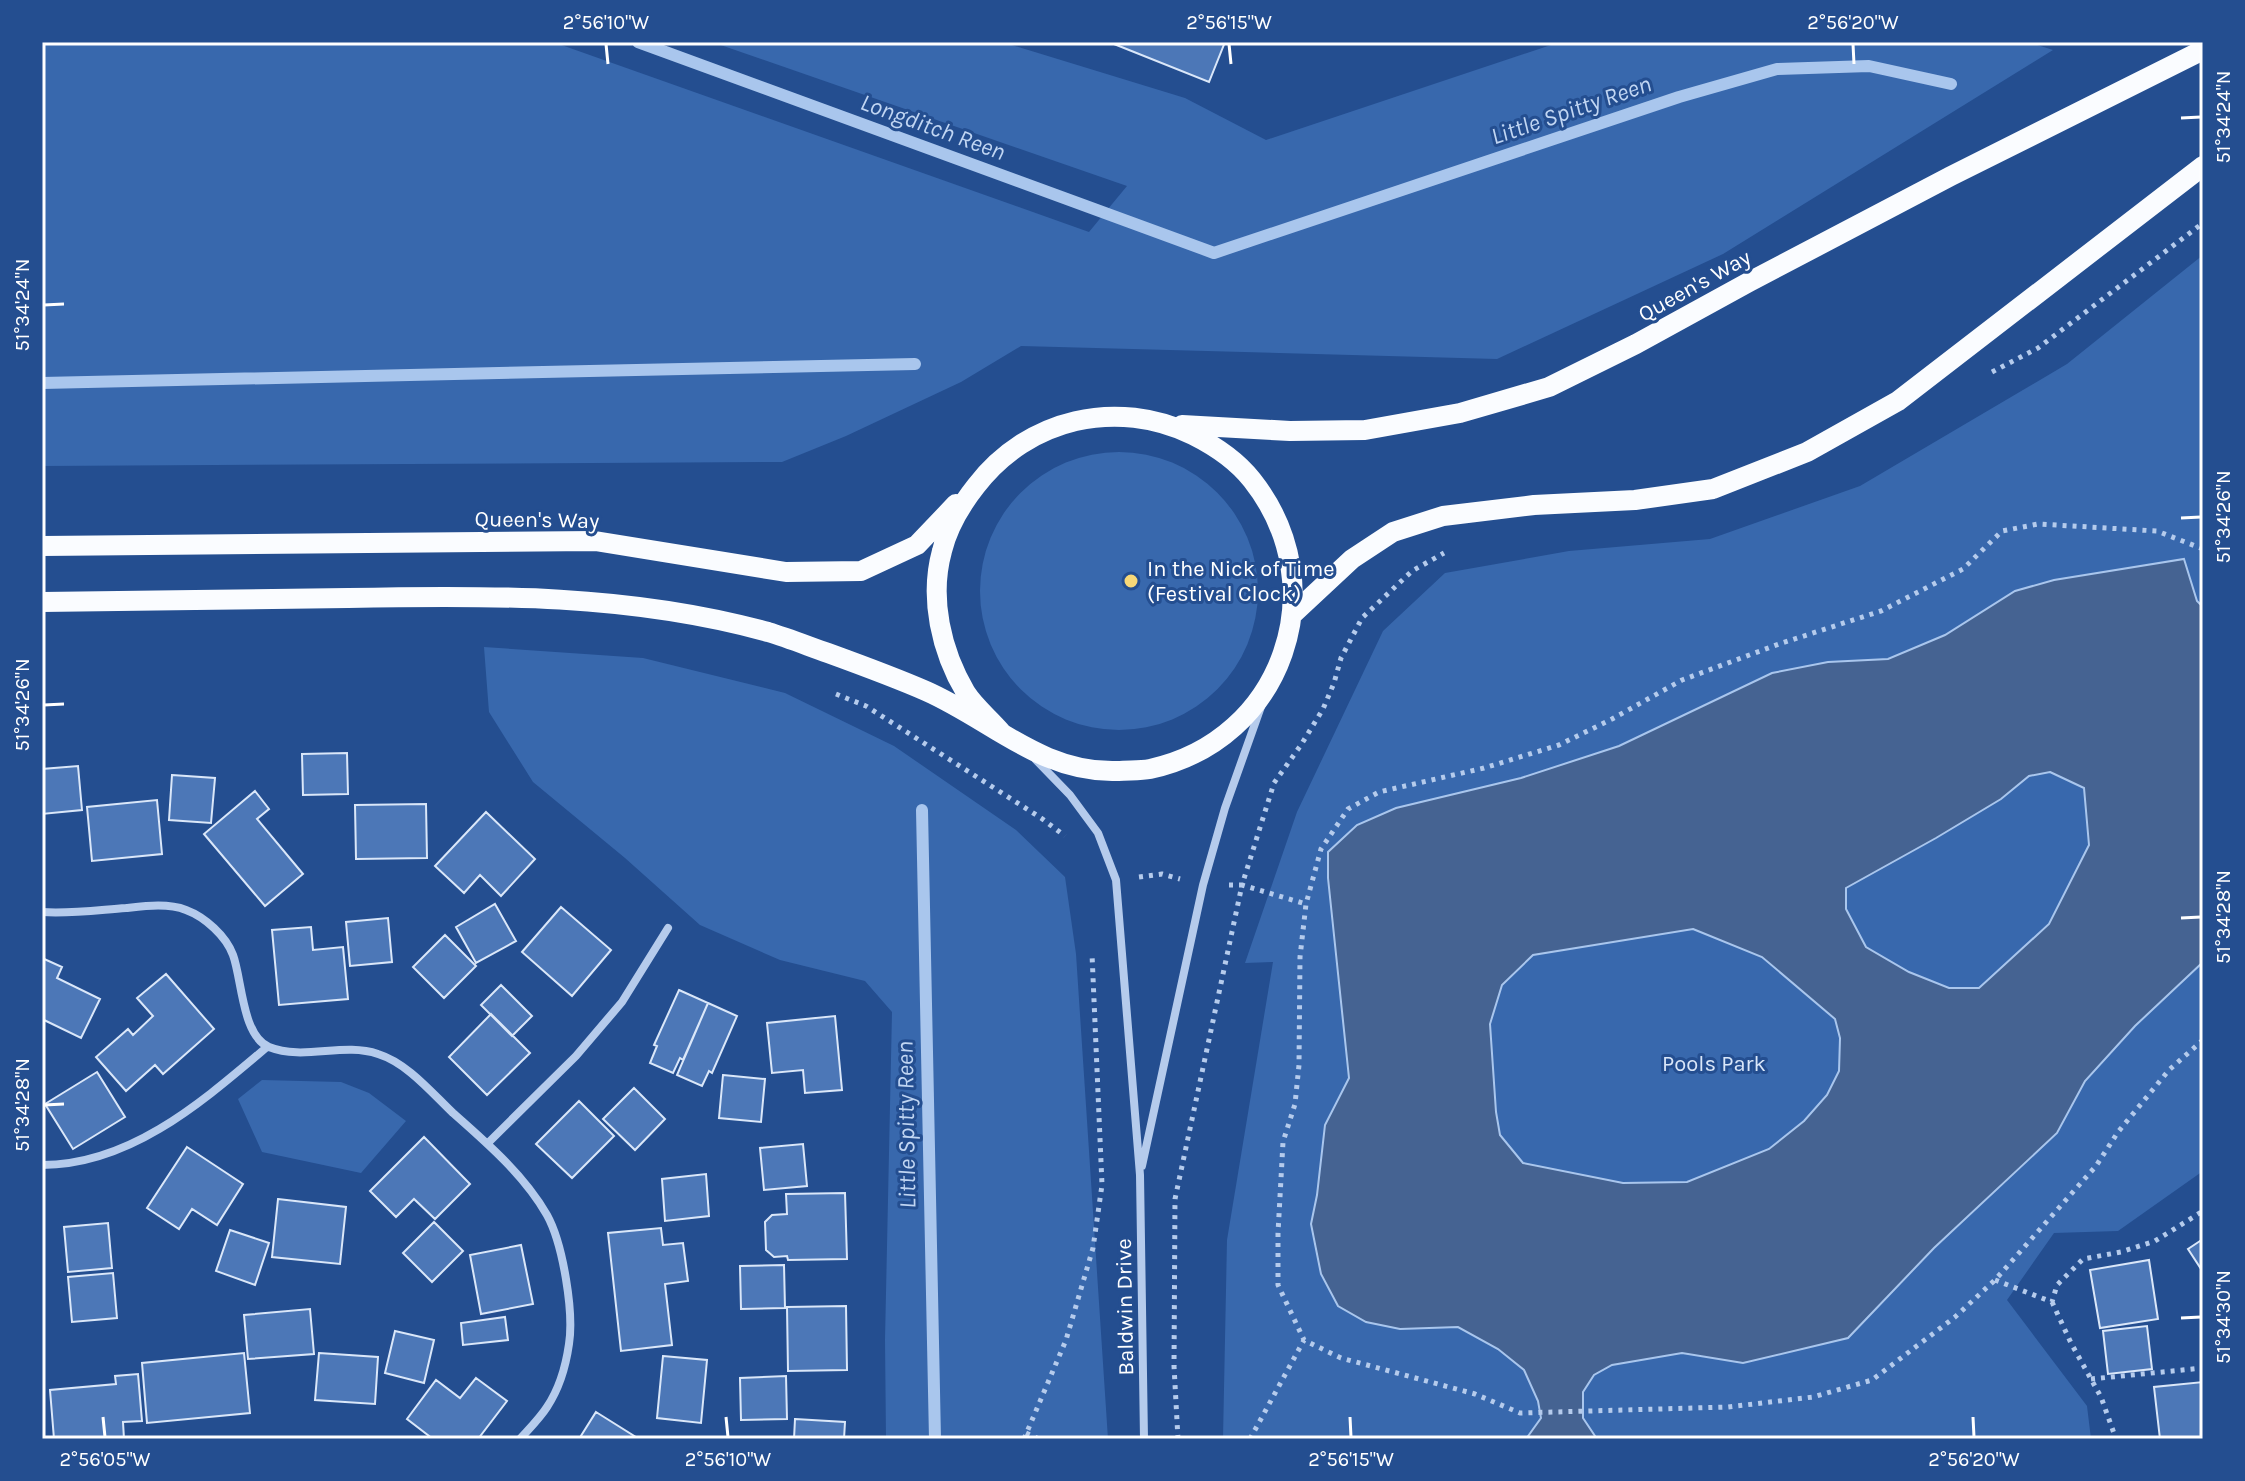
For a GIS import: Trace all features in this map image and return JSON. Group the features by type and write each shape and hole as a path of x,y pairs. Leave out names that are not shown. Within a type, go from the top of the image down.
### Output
{"main road":[{"name":"Queen's Way","path":"42,546 595,541 786,572 861,571 917,545 990,467 1030,437 1076,420 1123,416 1170,424 1290,431 1365,430 1460,413 1549,387 1951,176 2203,50"},
{"path":"1293,614 1352,559 1393,532 1443,516 1534,505 1635,500 1713,489 1807,452 1898,401 2203,166"},
{"name":"Queen's Way","path":"42,602 427,596 564,599 668,609 771,633 858,664 931,693 1044,758 1095,772 1148,770 1197,753 1238,724 1269,686 1285,651 1293,614 1291,563 1276,516 1249,476 1213,445 1170,424"},
{"name":"Queen's Way","path":"990,467 959,508 941,551 936,600 945,650 968,696 1001,732"}],"street":[{"path":"1140,1175 1203,885 1225,808 1269,686"},
{"path":"1024,748 1070,795 1098,833 1116,880 1140,1175"},
{"path":"42,912 155,905 185,909 212,925 233,953 252,1030 267,1047 295,1052 348,1050 376,1053 401,1065 488,1143 519,1177 547,1215 562,1256 570,1342 562,1376 547,1407 520,1439"},
{"path":"488,1143 576,1056 622,1002 668,928"},
{"path":"42,1165 63,1165 106,1154 148,1136 188,1111 267,1047"},
{"name":"Baldwin Drive","path":"1140,1175 1144,1439"}],"path":[{"path":"1988,374 2038,348 2203,223"},
{"path":"2203,549 2157,531 2038,524 2002,531 1963,569 1881,611 1682,680 1559,745 1484,768 1379,792 1348,809 1321,849 1306,904 1300,957 1299,1065 1295,1104 1283,1142 1278,1285 1304,1340 1341,1358 1475,1394 1520,1413 1728,1407 1813,1397 1872,1380 1955,1317 1995,1280 2096,1166 2118,1132 2169,1070 2203,1040"},
{"path":"1178,1439 1174,1366 1175,1199 1242,885 1274,783 1323,709 1341,658 1362,618 1412,571 1451,550"},
{"path":"823,689 866,706 1041,818 1067,838"},
{"path":"1116,880 1162,874 1203,885 1242,885 1306,904"},
{"path":"1039,1439 1025,1436 1066,1340 1093,1248 1102,1185 1092,949"},
{"path":"2116,1439 2101,1397 2052,1302 2057,1285 2083,1259 2121,1252 2155,1241 2203,1211"},
{"path":"1995,1280 2052,1302"},
{"path":"1250,1439 1304,1340"},
{"path":"2091,1379 2203,1368"}],"green space":[{"path":"42,42 553,42 1089,232 1127,186 712,42 1002,42 1185,98 1266,140 1560,42 2028,42 2053,50 1723,254 1497,359 1021,346 961,382 782,462 42,466"},
{"name":"Pools Park","path":"2203,255 2203,1171 2118,1231 2054,1233 2007,1300 2087,1406 2091,1439 1223,1439 1227,1240 1273,962 1245,963 1297,812 1383,631 1445,573 1569,551 1710,539 1860,486 2067,364"},
{"path":"1119,452 1159,458 1185,468 1217,493 1242,525 1252,551 1258,591 1252,631 1242,657 1217,689 1185,714 1159,724 1119,730 1079,724 1053,714 1021,689 996,657 986,631 980,591 986,551 996,525 1021,493 1053,468 1079,458"},
{"path":"484,647 643,658 785,693 894,746 1016,830 1065,877 1076,954 1108,1439 886,1439 892,1012 865,981 780,960 700,925 533,782 489,712"},
{"path":"262,1080 341,1082 369,1093 406,1121 361,1173 262,1152 238,1099"}],"shaded area":[{"path":"2184,559 2197,601 2203,607 2203,962 2135,1026 2085,1081 2057,1133 1934,1248 1848,1338 1743,1363 1682,1353 1612,1365 1594,1375 1583,1392 1583,1418 1597,1439 1526,1439 1541,1418 1538,1401 1524,1370 1498,1349 1458,1327 1400,1329 1366,1322 1338,1306 1321,1274 1311,1224 1325,1125 1349,1078 1328,878 1328,852 1357,825 1396,808 1521,778 1619,746 1772,673 1828,662 1888,659 1945,635 2015,591 2054,580","holes":["2050,772 2084,788 2089,845 2049,924 1979,988 1949,988 1909,972 1866,947 1846,909 1846,888 2001,799 2029,776","1693,929 1762,957 1835,1019 1840,1038 1839,1071 1827,1095 1804,1121 1769,1149 1687,1182 1623,1183 1523,1163 1500,1135 1496,1112 1490,1024 1502,985 1533,955"]}],"building":[{"path":"1109,42 1225,42 1209,82"},
{"path":"347,753 348,794 303,795 302,754"},
{"path":"78,766 82,810 42,814 42,769"},
{"path":"172,775 215,778 211,823 169,820"},
{"path":"255,791 269,809 257,819 303,874 265,906 204,834"},
{"path":"157,800 162,854 92,861 87,807"},
{"path":"426,804 427,858 356,859 355,805"},
{"path":"486,812 535,859 501,896 480,875 464,893 435,866"},
{"path":"495,904 516,941 476,963 456,927"},
{"path":"561,907 611,950 572,996 522,952"},
{"path":"388,918 392,962 350,966 346,922"},
{"path":"311,927 313,950 343,947 348,999 279,1005 272,930"},
{"path":"445,935 476,966 444,998 413,967"},
{"path":"42,958 62,967 57,978 100,999 81,1038 42,1019"},
{"path":"166,974 214,1029 163,1074 155,1065 126,1091 96,1057 128,1029 133,1035 153,1016 137,998"},
{"path":"501,985 532,1016 512,1036 481,1005"},
{"path":"679,990 708,1003 683,1060 680,1058 673,1073 650,1063 657,1046 654,1045"},
{"path":"708,1003 737,1016 712,1073 709,1071 702,1086 677,1075"},
{"path":"491,1014 530,1053 487,1095 449,1057"},
{"path":"835,1016 842,1090 805,1093 803,1070 772,1073 767,1023"},
{"path":"97,1072 125,1117 73,1149 45,1104"},
{"path":"723,1075 765,1079 761,1122 719,1118"},
{"path":"634,1088 665,1119 635,1150 603,1119"},
{"path":"579,1101 614,1136 572,1178 536,1144"},
{"path":"424,1137 470,1184 435,1219 414,1199 396,1217 370,1191"},
{"path":"803,1144 807,1186 764,1190 760,1148"},
{"path":"187,1147 243,1184 217,1225 192,1209 179,1229 147,1208"},
{"path":"706,1174 709,1216 665,1221 662,1179"},
{"path":"845,1193 847,1259 788,1260 787,1256 774,1257 766,1250 765,1222 772,1215 787,1214 786,1194"},
{"path":"278,1199 346,1207 340,1264 272,1257"},
{"path":"434,1222 463,1251 432,1282 403,1253"},
{"path":"108,1223 112,1268 68,1272 64,1227"},
{"path":"661,1228 663,1245 683,1243 688,1281 665,1284 672,1345 621,1351 608,1233"},
{"path":"230,1230 269,1243 255,1285 216,1271"},
{"path":"2203,1239 2203,1272 2188,1249"},
{"path":"521,1245 533,1304 481,1314 470,1255"},
{"path":"2149,1260 2158,1319 2100,1328 2090,1270"},
{"path":"784,1265 785,1308 741,1309 740,1266"},
{"path":"113,1273 117,1318 72,1322 68,1277"},
{"path":"846,1306 847,1370 788,1371 787,1307"},
{"path":"310,1309 314,1354 248,1359 244,1315"},
{"path":"505,1317 508,1340 463,1345 461,1323"},
{"path":"2147,1326 2152,1369 2108,1374 2103,1331"},
{"path":"395,1331 434,1340 424,1383 385,1373"},
{"path":"244,1353 250,1413 147,1423 142,1363"},
{"path":"319,1353 378,1357 375,1404 315,1400"},
{"path":"663,1356 707,1360 701,1423 657,1418"},
{"path":"138,1374 142,1421 123,1422 124,1439 54,1439 50,1390 116,1384 115,1376"},
{"path":"786,1376 787,1419 741,1420 740,1378"},
{"path":"476,1378 507,1401 478,1439 433,1439 407,1419 436,1380 460,1398"},
{"path":"2203,1382 2203,1439 2160,1439 2154,1387"},
{"path":"596,1412 639,1439 579,1439"},
{"path":"795,1419 845,1422 844,1439 794,1439"}],"waterway":[{"name":"Little Spitty Reen","path":"638,42 1214,253 1679,97 1777,69 1869,66 1951,84"},
{"path":"42,383 915,364"},
{"name":"Little Spitty Reen","path":"922,810 935,1439"}],"place":[{"name":"In the Nick of Time (Festival Clock)","path":"1131,581"}],"water label":[{"name":"Longditch Reen","path":"933,127"}]}
